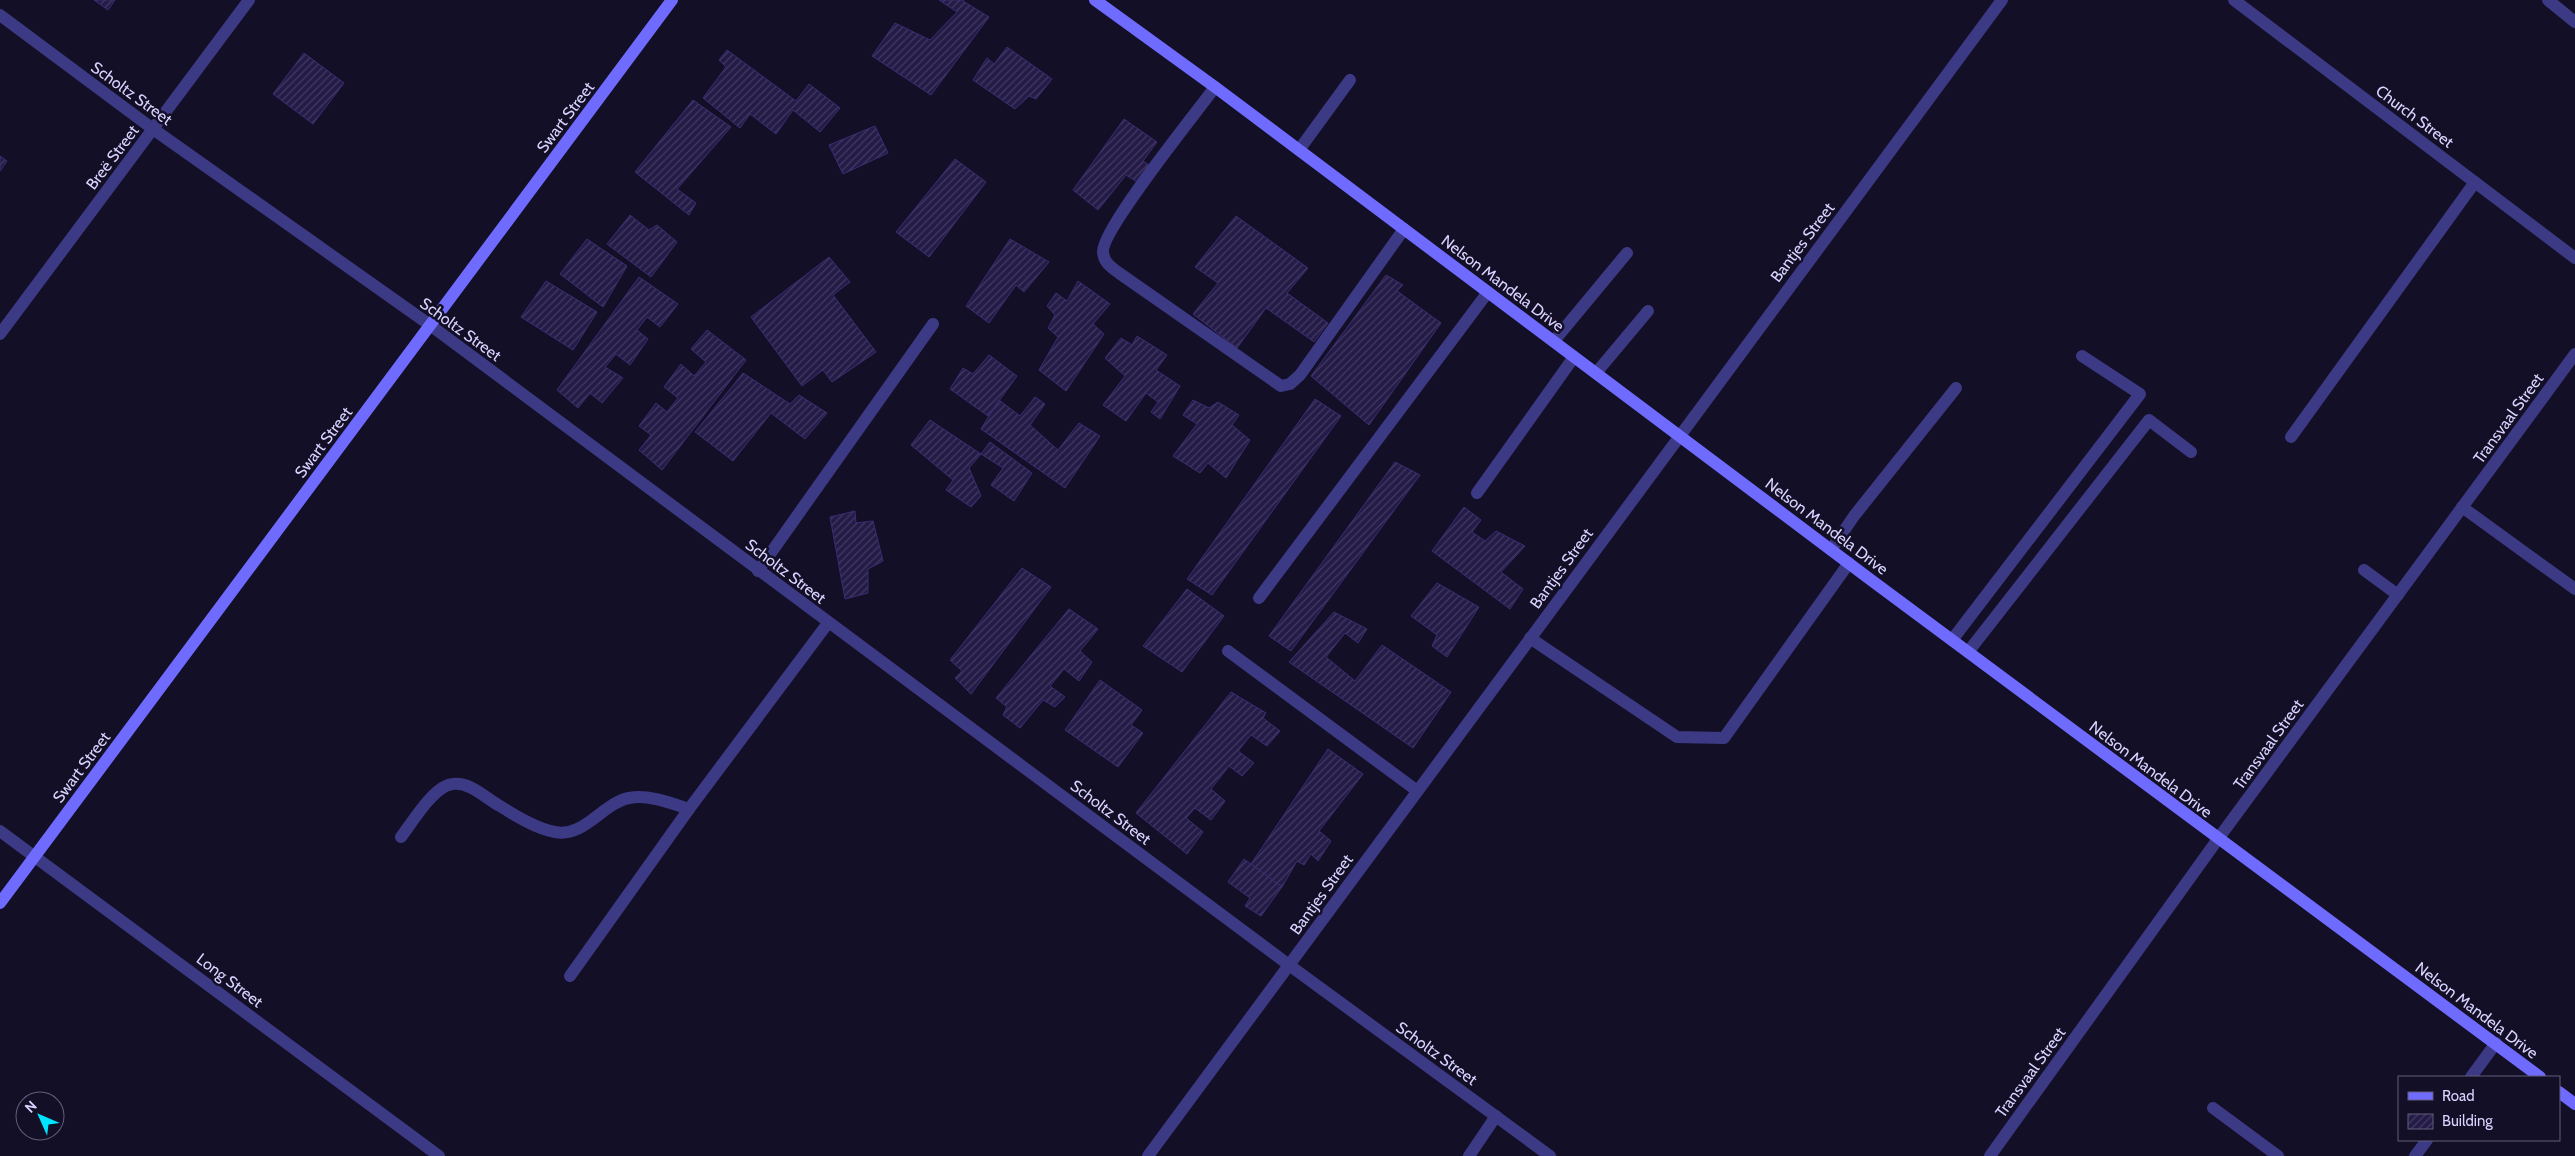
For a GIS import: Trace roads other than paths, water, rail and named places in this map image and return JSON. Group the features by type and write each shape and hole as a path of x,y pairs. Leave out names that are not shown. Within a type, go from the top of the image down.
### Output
{"main road":[{"name":"Swart Street","path":"0,903 672,0"},
{"name":"Nelson Mandela Drive","path":"1095,0 1215,87 1678,436 2539,1076"},
{"path":"2560,1093 2575,1104"}],"street":[{"name":"Breë Street","path":"0,334 249,0"},
{"name":"Bantjes Street","path":"1148,1156 1416,790 2002,0"},
{"name":"Church Street","path":"2234,0 2575,258"},
{"path":"2548,0 2575,22"},
{"name":"Scholtz Street","path":"0,15 153,129 430,325 828,623 1550,1156"},
{"path":"1299,150 1350,80"},
{"path":"1215,87 1124,210 1105,242 1103,252 1107,264 1280,386 1290,384 1300,375 1404,229"},
{"path":"2291,437 2475,182"},
{"path":"1554,341 1627,252"},
{"path":"1259,598 1488,292"},
{"path":"1596,373 1648,311"},
{"path":"758,571 933,324"},
{"name":"Transvaal Street","path":"1990,1156 2218,839 2575,354"},
{"path":"1952,640 2140,394 2082,356"},
{"path":"1477,493 1574,357"},
{"path":"1832,550 1854,516 1956,388"},
{"path":"1968,652 2149,420 2191,452"},
{"path":"2462,507 2575,589"},
{"path":"1530,638 1678,737 1724,738 1849,563"},
{"path":"2364,570 2398,595"},
{"path":"570,976 689,809 828,623"},
{"path":"1228,652 1416,790"},
{"path":"401,837 431,797 442,787 452,783 464,785 480,792 506,810 555,832 566,832 576,829 614,804 630,798 669,802 689,809"},
{"name":"Long Street","path":"0,831 439,1156"},
{"path":"2472,1076 2496,1043"},
{"path":"2213,1108 2278,1156"},
{"path":"1469,1156 1496,1116"},
{"path":"2415,1156 2426,1141"}]}
